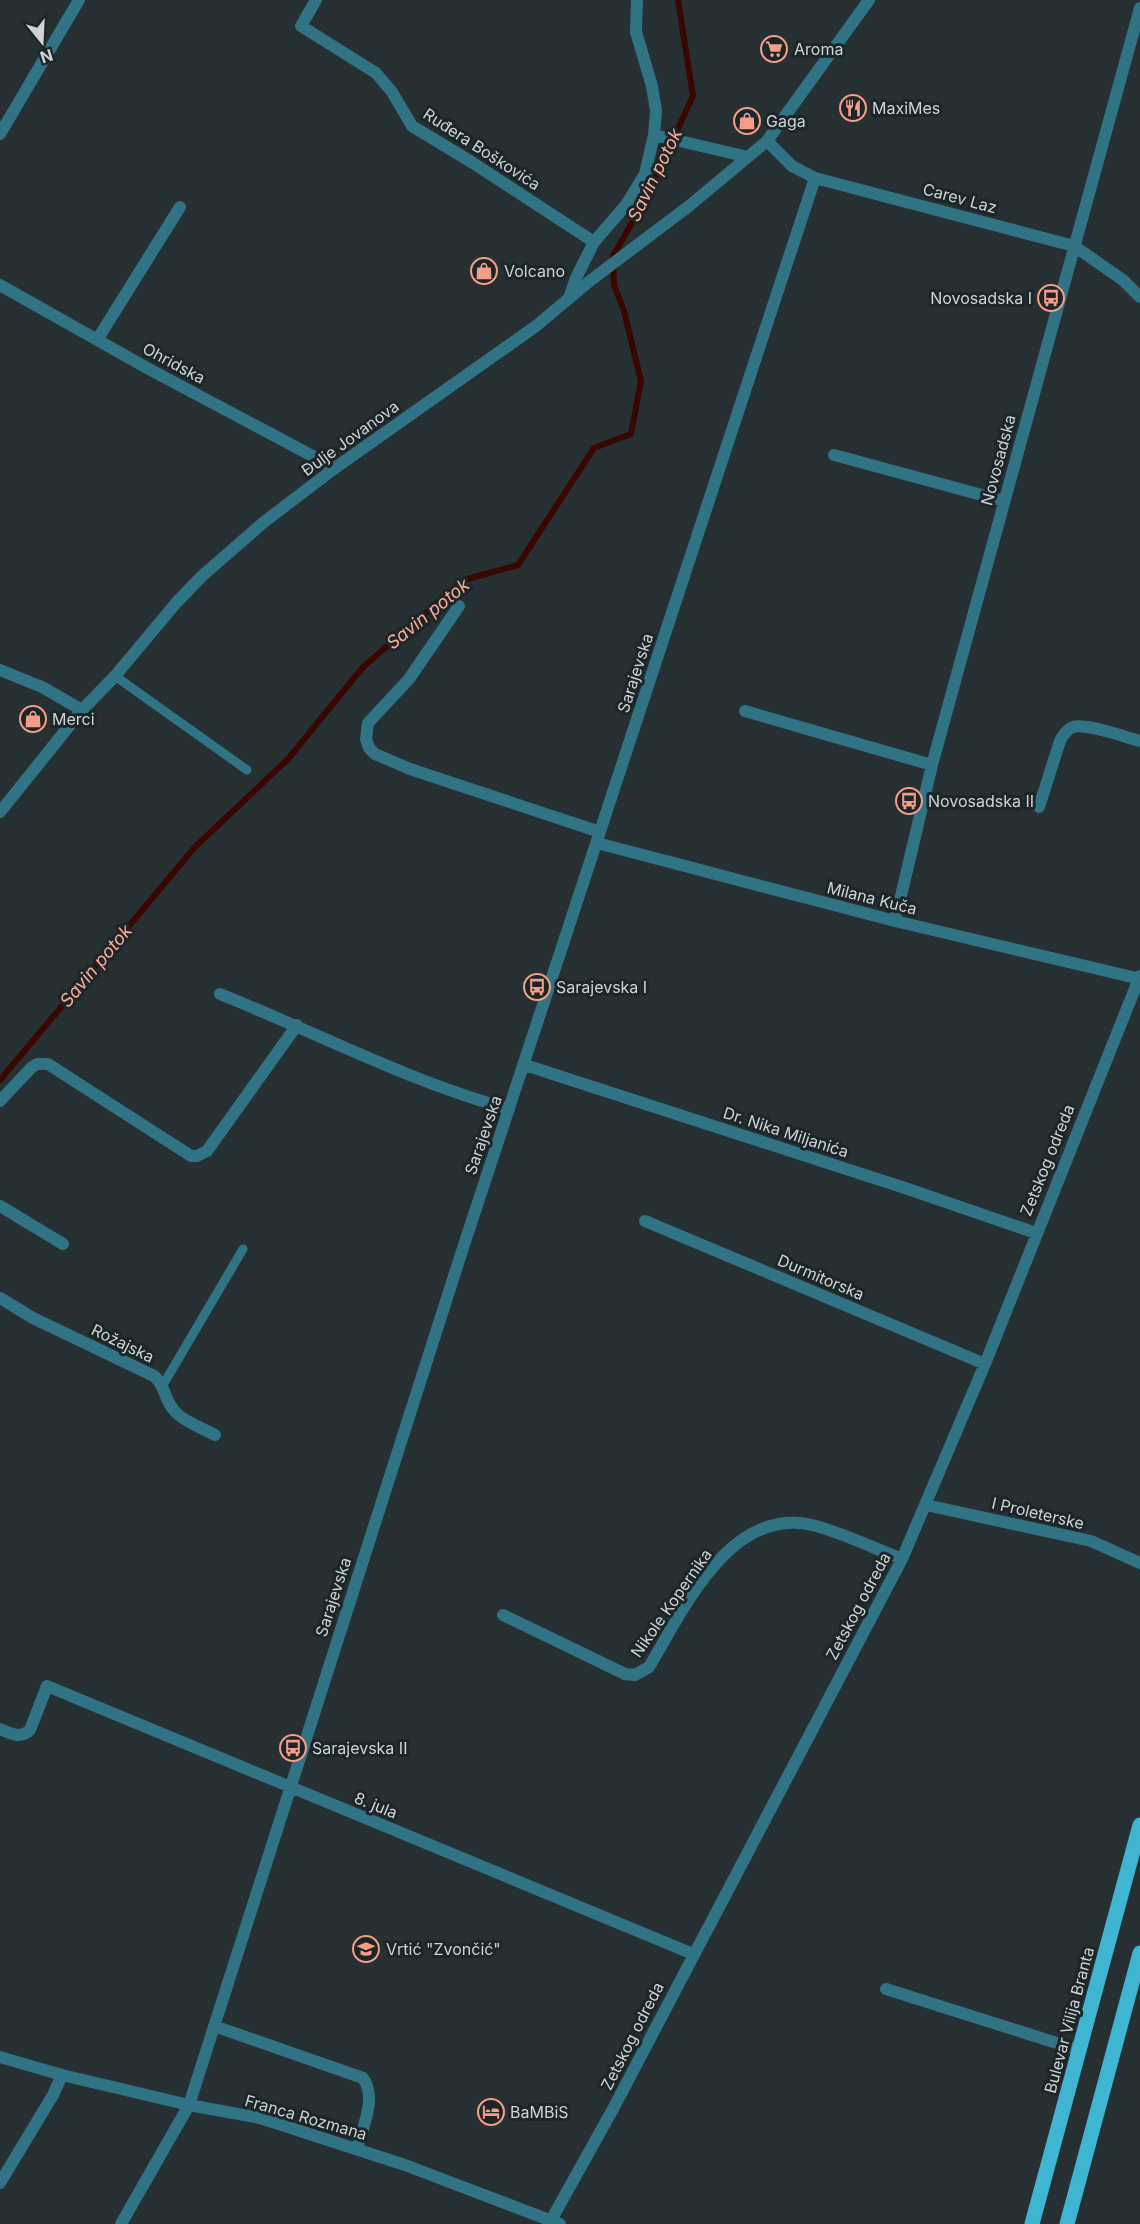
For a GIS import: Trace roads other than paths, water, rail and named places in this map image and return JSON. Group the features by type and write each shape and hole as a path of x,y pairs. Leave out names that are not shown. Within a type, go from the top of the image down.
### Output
{"main road":[{"name":"Bulevar Vilija Branta","path":"1032,2224 1140,1825"},
{"path":"1067,2224 1140,1953"}],"street":[{"path":"0,134 79,0"},
{"name":"Ruđera Boškovića","path":"316,0 301,26 376,73 392,92 412,126 594,242"},
{"path":"569,298 594,242 626,205 645,174 654,135 656,111 652,86 636,33 637,0"},
{"name":"Đulje Jovanova","path":"0,812 82,710 115,676 176,603 202,576 264,522 335,468 536,326 591,280 689,206 767,141 869,0"},
{"name":"Novosadska","path":"895,921 932,765 1140,8"},
{"path":"654,135 748,157"},
{"name":"Carev Laz","path":"767,141 792,166 815,178 835,181 1074,246 1123,280 1140,297"},
{"name":"Sarajevska","path":"121,2224 189,2104 289,1787 509,1109 815,178"},
{"path":"97,339 180,207"},
{"name":"Ohridska","path":"0,285 335,468"},
{"path":"834,455 1004,501"},
{"name":"Milana Kuča","path":"459,606 409,679 368,723 366,739 369,748 375,754 599,837 895,921 1140,978"},
{"path":"0,670 42,687 82,710"},
{"path":"745,711 932,765"},
{"path":"1039,807 1060,741 1070,729 1081,726 1140,741"},
{"name":"Zetskog odreda","path":"553,2223 902,1559 984,1364 1140,978"},
{"path":"220,994 405,1072 509,1109"},
{"path":"0,1101 31,1068 48,1064 191,1156 196,1156 207,1151 297,1025"},
{"name":"Dr. Nika Miljanića","path":"525,1065 905,1188 1036,1233"},
{"path":"0,1206 63,1244"},
{"name":"Durmitorska","path":"645,1221 984,1364"},
{"name":"Rožajska","path":"0,1298 33,1318 154,1376 163,1385 167,1400 176,1413 215,1435"},
{"name":"I Proleterske","path":"926,1505 1091,1541 1140,1563"},
{"name":"Nikole Kopernika","path":"503,1615 625,1674 635,1675 649,1668 708,1572 736,1544 760,1530 783,1525 812,1525 902,1559"},
{"name":"8. jula","path":"0,1729 19,1736 25,1735 30,1730 47,1686 693,1954"},
{"path":"886,1989 1080,2050"},
{"path":"214,2026 363,2078 368,2086 370,2097 357,2149"},
{"name":"Franca Rozmana","path":"0,2057 62,2075 260,2118 405,2165 553,2223"},
{"path":"0,2183 53,2095 62,2075"}],"lane":[{"path":"115,676 247,770"},
{"path":"163,1385 243,1249"}],"waterway":[{"name":"Savin potok","path":"0,1080 195,847 288,759 363,667 464,580 518,565 594,448 631,434 641,381 624,311 614,285 613,256 645,200 693,96 678,0"}],"place":[{"name":"Aroma","path":"774,49"},
{"name":"MaxiMes","path":"853,108"},
{"name":"Gaga","path":"747,121"},
{"name":"Volcano","path":"484,271"},
{"name":"Novosadska I","path":"1051,298"},
{"name":"Merci","path":"33,719"},
{"name":"Novosadska II","path":"909,801"},
{"name":"Sarajevska I","path":"537,987"},
{"name":"Sarajevska II","path":"293,1748"},
{"name":"Vrtić \"Zvončić\"","path":"366,1949"},
{"name":"BaMBiS","path":"491,2112"}]}
